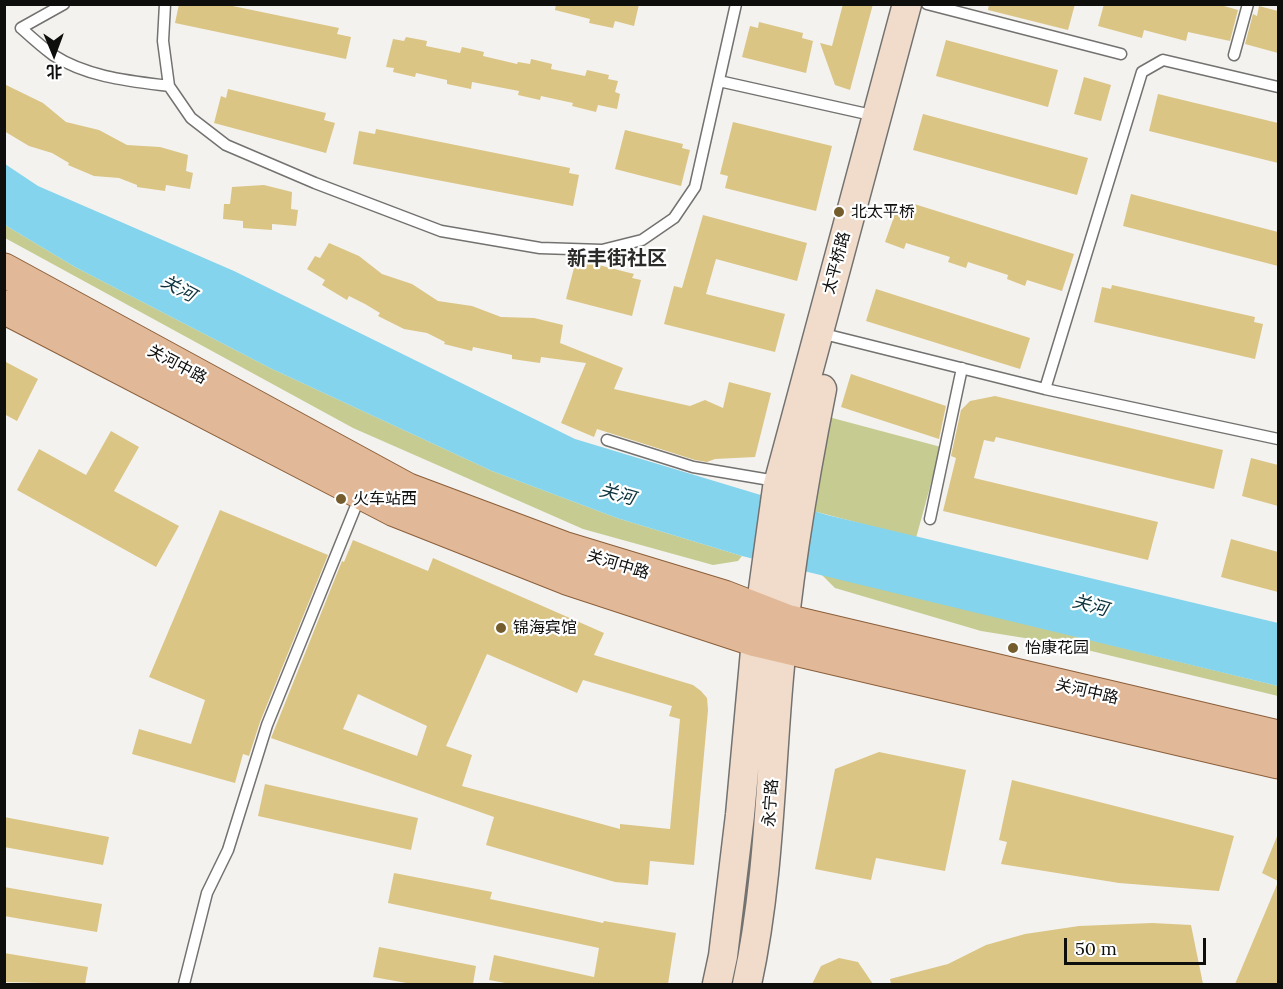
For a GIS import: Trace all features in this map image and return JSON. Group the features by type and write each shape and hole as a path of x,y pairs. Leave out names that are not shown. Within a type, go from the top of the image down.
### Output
{"main road":[{"name":"太平桥路","path":"786,489 876,116 907,4"},
{"path":"774,614 786,489 832,336 924,4"},
{"name":"关河中路","path":"4,270 408,490 563,548 774,614 1278,762"},
{"name":"关河中路","path":"4,308 395,510 567,578 774,614 1278,737"},
{"name":"永宁路","path":"717,984 723,956 740,815 774,614"},
{"name":"永宁路","path":"747,984 770,820 779,675 774,614"}],"lane":[{"path":"64,4 21,28 53,55 84,71 125,81 169,86"},
{"path":"165,4 163,41 169,86 191,118 226,145 315,183 431,227 540,248 602,250 642,240 674,218 695,187 736,4"},
{"path":"924,4 1121,54"},
{"path":"1234,55 1248,4"},
{"path":"1045,389 1142,72 1163,60 1278,87"},
{"path":"719,81 876,116"},
{"path":"832,336 1045,389 1278,439"},
{"path":"930,519 962,368"},
{"path":"608,440 693,467 786,489"},
{"path":"184,984 207,893 228,850 267,725 353,489"}],"green space":[{"path":"5,225 75,267 270,368 492,471 617,518 742,556 738,561 713,565 583,529 353,428 5,238"},
{"path":"825,416 941,447 916,538 813,511"},
{"path":"821,574 1278,686 1278,696 1062,644 981,631 835,588"}],"water":[{"name":"关河","path":"5,164 38,186 234,271 575,439 827,515 1278,623 1278,686 742,556 617,518 492,471 270,368 75,267 5,225"}],"building":[{"path":"179,4 223,4 339,28 337,34 351,37 346,59 175,23"},
{"path":"556,4 639,4 634,26 615,21 613,28 589,23 590,19 555,10"},
{"path":"843,4 873,4 850,90 835,85 820,43 832,46"},
{"path":"989,4 1075,4 1068,30 988,10"},
{"path":"1104,4 1217,4 1238,10 1230,41 1188,32 1186,41 1144,30 1142,38 1098,26"},
{"path":"1259,6 1278,11 1278,53 1245,44 1253,14 1257,16"},
{"path":"759,22 803,33 802,38 813,41 806,73 742,57 750,26 758,28"},
{"path":"406,37 427,41 426,46 460,53 462,47 484,52 483,56 517,64 518,62 530,64 531,59 552,64 551,69 585,76 587,70 609,75 608,79 618,81 615,92 620,94 617,109 598,105 596,112 572,106 573,103 541,96 540,100 518,95 519,91 472,82 471,89 447,84 447,80 416,73 415,77 393,72 394,68 386,67 393,39 404,41"},
{"path":"946,40 1058,70 1048,107 936,76"},
{"path":"1084,77 1111,85 1101,121 1074,114"},
{"path":"4,84 43,103 66,122 99,130 127,145 160,147 188,155 186,171 193,173 190,189 166,185 165,191 137,187 119,178 94,176 68,165 69,163 52,153 29,146 4,131"},
{"path":"228,89 326,113 324,120 335,123 326,153 214,123 221,96 226,98"},
{"path":"1158,94 1278,123 1278,163 1149,131"},
{"path":"923,114 1088,158 1077,195 913,150"},
{"path":"733,122 832,146 816,211 725,188 728,176 720,174"},
{"path":"376,129 570,168 569,173 579,175 573,206 353,164 359,131 375,134"},
{"path":"625,130 683,144 682,148 690,150 681,186 615,169"},
{"path":"264,185 292,192 291,209 298,210 296,226 272,224 272,230 243,228 243,221 223,219 224,204 230,204 232,187"},
{"path":"1131,194 1278,232 1278,266 1123,226"},
{"path":"911,203 1074,254 1062,291 1027,280 1025,286 1007,279 1008,275 968,262 966,268 948,262 950,257 906,243 904,249 885,242 896,211 907,215"},
{"path":"703,215 807,243 797,281 716,259 706,294 785,314 775,352 664,324 674,286 682,288"},
{"path":"329,243 359,256 382,274 412,284 438,301 472,306 501,317 534,318 563,325 560,343 623,368 614,389 690,406 705,400 723,408 729,382 771,393 755,457 715,459 707,462 695,460 597,429 594,437 561,423 586,363 541,357 540,363 512,359 512,355 473,347 472,351 444,344 445,342 427,333 404,329 378,316 380,313 365,304 349,296 347,300 322,285 325,280 307,269 315,256 320,258"},
{"path":"583,261 634,274 632,278 641,280 632,316 566,299 575,264 582,266"},
{"path":"1112,285 1255,317 1254,322 1263,324 1255,359 1094,322 1102,287 1111,289"},
{"path":"876,289 1030,338 1020,369 866,321"},
{"path":"4,361 38,379 17,421 4,414"},
{"path":"851,374 946,406 939,439 841,407"},
{"path":"995,396 1223,450 1214,489 996,437 994,442 984,440 974,478 1158,522 1148,560 943,511 956,458 951,456 961,410 970,401"},
{"path":"111,431 139,447 114,491 179,526 156,567 17,490 39,449 86,475"},
{"path":"1251,458 1278,465 1278,506 1242,496"},
{"path":"220,510 328,555 260,722 249,756 243,754 235,783 132,754 139,729 191,744 205,700 149,677"},
{"path":"1231,539 1278,552 1278,592 1221,577"},
{"path":"353,540 428,571 433,558 604,633 594,655 693,685 701,691 707,698 708,710 694,865 650,861 648,885 615,882 486,845 494,817 271,738 342,561 344,562","holes":["487,654 577,693 583,680 672,706 669,716 680,719 670,829 620,824 620,829 462,786 472,755 446,746","358,694 427,726 417,756 343,729"]},
{"path":"879,752 966,770 945,871 876,858 871,880 815,869 835,769"},
{"path":"1012,780 1234,836 1219,891 1119,883 1001,864 1007,842 999,840"},
{"path":"265,784 418,818 411,850 258,816"},
{"path":"4,817 109,837 103,865 4,847"},
{"path":"1278,834 1278,881 1262,873"},
{"path":"394,873 492,892 490,899 603,923 604,921 676,933 668,984 511,984 489,980 494,955 594,977 599,948 388,903"},
{"path":"1278,882 1278,984 1235,984"},
{"path":"4,887 102,904 97,932 4,916"},
{"path":"1152,923 1191,925 1203,984 891,984 890,979 948,964 986,945 1025,934 1079,926"},
{"path":"379,947 476,966 473,984 412,984 373,977"},
{"path":"4,953 88,967 85,984 4,982"},
{"path":"839,958 858,962 873,984 812,984 821,966"}],"place":[{"name":"北太平桥","path":"839,212"},
{"name":"火车站西","path":"341,499"},
{"name":"锦海宾馆","path":"501,628"},
{"name":"怡康花园","path":"1013,648"}],"district":[{"name":"新丰街社区","path":"617,259"}]}
